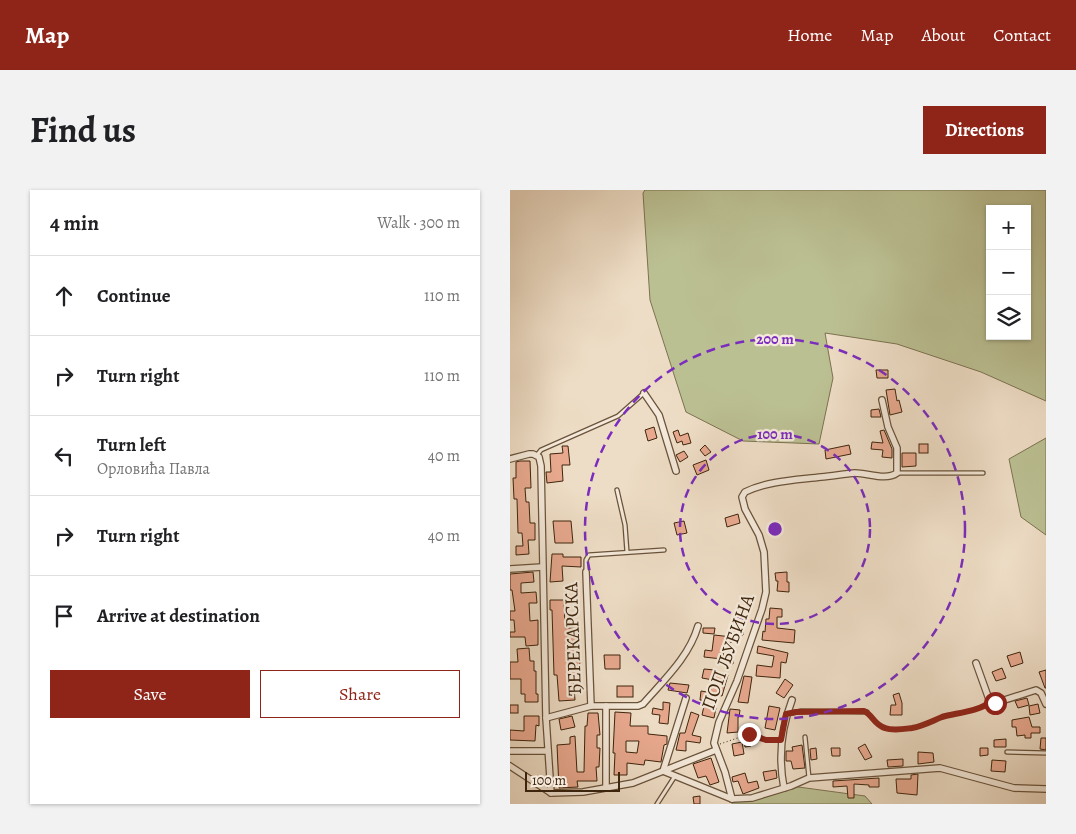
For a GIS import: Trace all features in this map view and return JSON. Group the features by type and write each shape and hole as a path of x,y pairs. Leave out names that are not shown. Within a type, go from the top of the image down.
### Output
{"street":[{"path":"644,392 659,415 676,471"},
{"path":"882,400 888,428 897,448 897,473"},
{"path":"510,459 528,454 537,455 541,466 546,718 551,793"},
{"name":"ПОП ЉУБИНА","path":"715,749 719,722 737,681 766,597 764,552 745,509 742,496 744,492 753,487 804,479 856,474 887,477 897,473"},
{"path":"510,568 542,568"},
{"name":"ЂЕРЕКАРСКА","path":"586,572 591,706"},
{"path":"546,718 591,706 638,706 643,704 683,657 694,640 698,626"},
{"path":"976,663 990,702 995,703 1036,690 1042,692 1046,704"},
{"path":"663,771 686,698"},
{"path":"784,788 780,760 781,740 786,714 792,700"},
{"path":"606,706 606,788"},
{"path":"510,766 551,793 606,788 633,782 715,749 725,772 732,799"},
{"path":"510,751 548,751"},
{"path":"663,771 732,799 752,798 809,778 940,768 1014,788 1046,789"}],"lane":[{"path":"537,455 541,450 618,416 644,392"},
{"name":"ПОП ЉУБИНА","path":"897,473 983,472"},
{"path":"617,490 625,525 627,552"},
{"path":"586,572 586,560 589,555 664,550"},
{"path":"786,714 801,711 866,712"},
{"path":"805,737 809,778"},
{"path":"1007,752 1046,753"},
{"path":"657,804 675,776"}],"path":[{"path":"866,712 881,727 905,729 918,727 945,716 990,702"},
{"path":"715,749 749,734 766,740 781,740"}],"green space":[{"path":"645,190 1046,190 1046,401 981,372 897,344 825,333 833,378 819,444 743,441 686,412 650,300 643,193"},
{"path":"1046,438 1046,535 1021,517 1009,459"},
{"path":"791,786 865,796 872,804 732,804 732,799 752,798"}],"building":[{"path":"876,370 888,370 888,378 877,378"},
{"path":"895,389 897,401 899,400 902,412 890,415 886,390"},
{"path":"879,409 881,417 871,417 871,410"},
{"path":"654,427 657,438 648,441 645,430"},
{"path":"678,430 680,436 688,433 691,443 683,445 682,441 677,443 673,432"},
{"path":"884,430 892,449 892,458 882,457 883,450 871,449 872,442 883,443 880,431"},
{"path":"919,444 928,444 928,453 919,453"},
{"path":"705,445 711,452 705,456 700,450"},
{"path":"849,445 851,454 826,459 825,450"},
{"path":"562,446 568,446 570,465 562,465 563,481 547,483 546,472 551,472 550,454 563,453"},
{"path":"684,451 688,457 680,462 676,455"},
{"path":"902,453 916,453 916,466 902,467"},
{"path":"706,460 709,470 697,475 693,465"},
{"path":"530,461 531,488 525,488 526,502 529,502 530,523 535,523 535,540 528,540 529,554 516,555 516,546 523,546 522,533 518,533 517,499 514,499 513,478 516,478 516,462"},
{"path":"738,514 740,523 727,527 725,518"},
{"path":"553,521 571,521 573,543 555,543"},
{"path":"684,521 687,533 677,535 674,523"},
{"path":"552,554 563,554 563,557 581,557 581,567 562,566 563,581 550,582"},
{"path":"533,572 534,582 521,583 521,593 536,592 537,603 529,603 530,621 538,620 538,645 526,646 525,637 510,637 510,632 515,632 514,620 510,620 510,611 515,611 512,590 510,590 510,574"},
{"path":"787,572 789,592 777,591 778,581 776,581 775,573"},
{"path":"550,600 564,600 565,628 579,628 580,675 573,675 575,700 559,701 557,675 554,675"},
{"path":"770,608 782,609 782,617 777,617 777,628 795,630 794,643 762,640 766,619 769,619"},
{"path":"730,625 744,625 743,635 729,634"},
{"path":"703,628 715,628 714,634 703,633"},
{"path":"714,635 732,637 731,643 725,642 723,656 733,657 733,664 722,663 722,659 704,657 705,650 712,651"},
{"path":"758,646 788,653 786,663 781,662 780,678 756,676 757,665 772,667 774,656 757,653"},
{"path":"529,648 530,661 534,661 534,671 536,671 538,702 525,702 525,694 521,694 521,679 510,679 510,662 518,662 517,649"},
{"path":"1020,652 1023,663 1011,667 1007,656"},
{"path":"604,655 620,655 620,669 605,669"},
{"path":"1002,668 1006,678 996,681 992,672"},
{"path":"704,669 715,670 715,673 728,675 722,696 710,693 713,680 702,678"},
{"path":"1046,670 1046,688 1045,688 1039,672"},
{"path":"744,676 752,677 748,703 738,702"},
{"path":"785,679 793,685 784,698 776,693"},
{"path":"670,683 689,685 687,693 668,690"},
{"path":"617,686 633,686 633,697 617,697"},
{"path":"701,691 707,692 706,701 700,700"},
{"path":"899,693 902,703 902,715 890,715 891,705 896,705 893,695"},
{"path":"1027,698 1029,705 1018,708 1015,701"},
{"path":"663,702 670,703 668,724 659,723 660,715 652,714 653,708 663,710"},
{"path":"1038,704 1040,713 1030,715 1029,706"},
{"path":"510,705 518,705 518,713 510,713"},
{"path":"704,706 716,708 714,718 702,715"},
{"path":"769,706 780,708 775,730 765,728"},
{"path":"730,709 740,710 738,732 727,733"},
{"path":"615,712 631,713 630,726 648,726 648,734 667,736 667,744 664,745 661,762 645,760 644,765 627,763 627,775 614,775 615,753 613,753","holes":["626,741 639,741 637,753 626,752"]},
{"path":"691,712 699,715 692,735 701,737 700,743 686,741 686,751 676,750 680,733 685,733"},
{"path":"588,713 598,713 600,735 597,735 597,748 600,748 599,767 596,767 597,781 577,781 578,787 559,788 557,745 570,744 570,737 575,736 577,772 584,772 585,726 587,726"},
{"path":"524,716 539,716 539,726 536,725 535,741 510,740 510,730 524,731"},
{"path":"572,716 575,727 561,730 559,719"},
{"path":"1029,717 1032,727 1040,727 1040,733 1031,733 1031,738 1025,738 1025,735 1017,736 1016,727 1012,727 1012,720"},
{"path":"750,738 751,746 745,747 744,739"},
{"path":"1041,738 1046,738 1046,750 1040,749"},
{"path":"1006,739 1006,747 994,747 994,740"},
{"path":"742,742 744,754 734,756 732,744"},
{"path":"865,744 872,757 865,760 858,748"},
{"path":"802,745 805,768 793,769 791,761 786,761 786,751 793,751 792,747"},
{"path":"816,748 817,759 811,760 810,749"},
{"path":"831,748 840,748 840,756 832,756"},
{"path":"980,748 988,748 988,755 980,756"},
{"path":"918,752 933,753 934,762 918,764"},
{"path":"711,758 719,782 710,785 706,776 698,778 693,764"},
{"path":"903,759 903,766 888,767 887,760"},
{"path":"992,760 1006,761 1005,772 991,771"},
{"path":"776,770 777,778 765,781 763,772"},
{"path":"745,773 748,783 757,781 759,788 743,794 738,781 733,782 732,777"},
{"path":"918,774 917,795 897,793 896,779 911,779 911,775"},
{"path":"879,778 879,787 854,784 854,798 848,798 847,786 833,787 833,781"},
{"path":"700,796 700,804 694,804 693,797"}],"route":[{"path":"749,734 760,739 781,740 786,714 796,712 864,711 877,724 894,730 918,727 945,716 990,702 995,703"}]}
